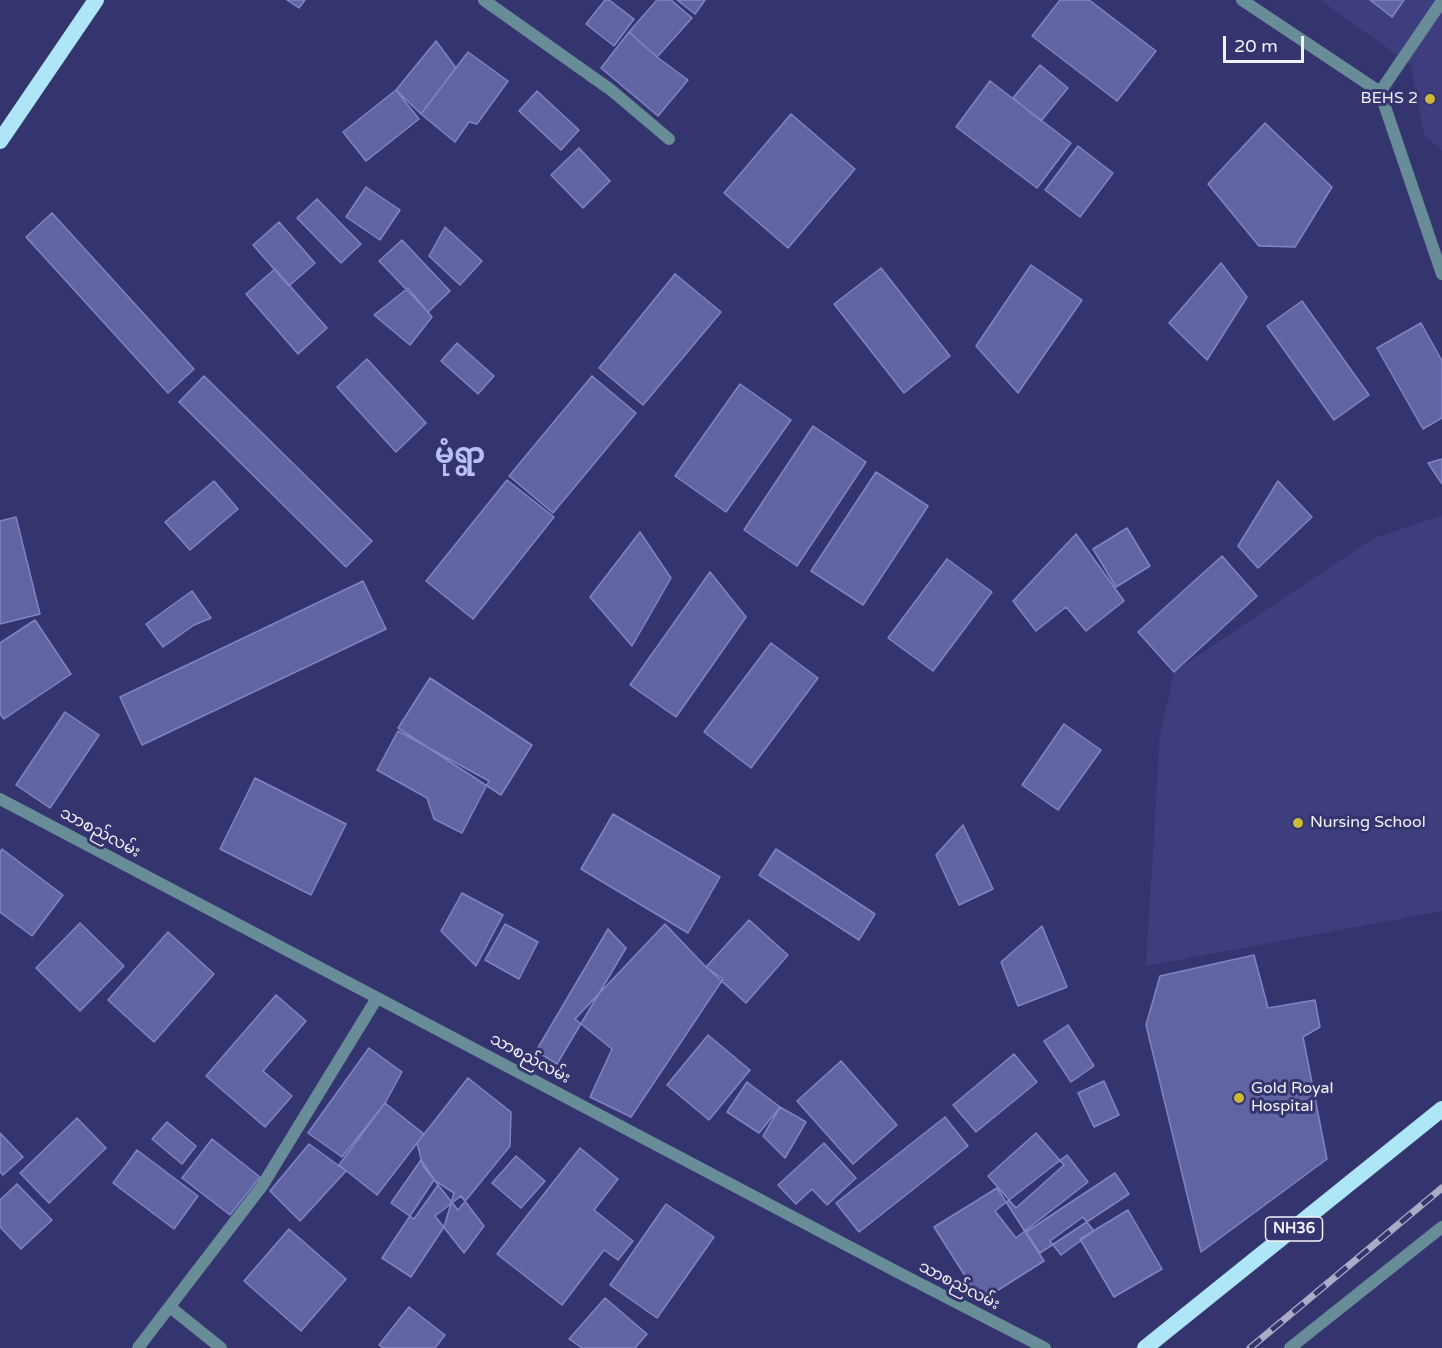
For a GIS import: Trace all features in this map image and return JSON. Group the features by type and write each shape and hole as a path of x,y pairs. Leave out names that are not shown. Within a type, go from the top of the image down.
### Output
{"highway":[{"path":"0,141 96,0"},
{"name":"NH36","path":"1145,1348 1442,1109"}],"street":[{"path":"484,0 611,90 669,139"},
{"path":"1242,0 1380,92 1442,274"},
{"path":"1380,92 1442,1"},
{"name":"သာစည်လမ်း","path":"0,799 1045,1348"},
{"path":"138,1348 262,1186 377,998"},
{"path":"1290,1348 1442,1227"},
{"path":"170,1307 221,1348"}],"shaded area":[{"path":"1320,0 1442,0 1442,151 1424,134 1411,65"},
{"name":"Nursing School","path":"1442,515 1442,911 1146,966 1160,736 1174,672 1372,539"}],"building":[{"path":"287,0 305,0 299,8"},
{"path":"605,0 609,0 634,19 614,46 586,24"},
{"path":"657,0 671,0 692,18 657,57 629,32"},
{"path":"677,0 705,0 695,14"},
{"path":"1060,0 1089,0 1156,51 1117,101 1032,36"},
{"path":"1370,0 1404,0 1392,17"},
{"path":"629,32 688,80 658,116 601,68"},
{"path":"436,41 456,68 421,114 396,90"},
{"path":"468,52 508,81 477,124 469,122 455,142 421,114"},
{"path":"1040,65 1068,88 1041,121 1013,98"},
{"path":"990,81 1071,143 1037,188 956,127"},
{"path":"396,90 419,119 366,161 343,132"},
{"path":"537,91 579,130 561,150 519,111"},
{"path":"791,114 855,169 788,248 724,193"},
{"path":"1265,123 1332,187 1295,247 1259,246 1208,184"},
{"path":"1078,146 1113,173 1080,217 1045,190"},
{"path":"579,148 610,181 583,208 551,175"},
{"path":"366,187 400,210 380,240 346,217"},
{"path":"317,199 361,244 341,263 297,218"},
{"path":"52,213 194,369 168,393 26,237"},
{"path":"279,222 315,263 289,286 253,245"},
{"path":"445,227 482,261 460,285 429,256"},
{"path":"402,240 450,291 428,312 379,261"},
{"path":"1221,263 1247,297 1207,360 1169,323"},
{"path":"1031,265 1082,300 1018,393 976,346"},
{"path":"881,268 950,356 904,393 834,304"},
{"path":"275,269 327,328 298,354 246,294"},
{"path":"675,274 721,312 643,405 599,368"},
{"path":"408,288 432,317 410,345 374,315"},
{"path":"1302,301 1369,395 1334,420 1267,326"},
{"path":"1421,323 1442,361 1442,418 1423,429 1377,348"},
{"path":"457,343 494,376 478,394 441,361"},
{"path":"367,359 426,423 396,452 337,387"},
{"path":"204,376 372,541 346,567 179,402"},
{"path":"592,376 636,413 553,513 509,476"},
{"path":"740,384 791,420 726,512 675,476"},
{"path":"813,426 866,462 797,566 744,530"},
{"path":"1442,459 1442,484 1428,463"},
{"path":"876,472 928,506 863,605 811,571"},
{"path":"507,480 554,517 473,619 426,581"},
{"path":"214,481 238,509 190,550 165,522"},
{"path":"1278,481 1312,517 1258,568 1238,546"},
{"path":"16,517 40,614 0,624 0,521"},
{"path":"1127,528 1150,566 1116,587 1093,549"},
{"path":"640,532 671,578 632,646 590,597"},
{"path":"1076,534 1124,601 1086,631 1066,607 1036,631 1013,601"},
{"path":"1222,556 1257,596 1174,672 1138,632"},
{"path":"947,559 992,592 933,671 888,638"},
{"path":"710,572 746,617 676,717 630,685"},
{"path":"363,581 386,629 142,745 120,697"},
{"path":"192,591 211,618 194,625 163,647 146,624"},
{"path":"35,620 71,674 4,719 0,714 0,643"},
{"path":"771,643 818,678 751,768 704,732"},
{"path":"430,678 532,745 501,795 398,728"},
{"path":"65,712 99,735 50,808 16,785"},
{"path":"1064,724 1101,750 1058,810 1022,785"},
{"path":"398,731 489,781 462,833 434,819 427,798 377,770"},
{"path":"255,778 346,824 311,895 220,849"},
{"path":"613,814 720,877 688,933 581,869"},
{"path":"963,825 993,889 959,905 936,855"},
{"path":"2,849 63,895 32,936 0,912 0,852"},
{"path":"776,849 875,914 859,940 759,875"},
{"path":"462,893 503,915 476,966 441,931"},
{"path":"749,920 788,955 746,1003 706,967"},
{"path":"80,923 124,966 80,1011 36,968"},
{"path":"505,924 538,942 519,979 485,960"},
{"path":"665,924 706,967 723,979 631,1117 590,1097 612,1049 575,1019"},
{"path":"1042,926 1067,987 1018,1006 1001,962"},
{"path":"608,929 626,948 557,1064 536,1051"},
{"path":"168,932 214,974 154,1042 108,1000"},
{"name":"Gold Royal Hospital","path":"1254,955 1268,1008 1315,1000 1320,1027 1303,1037 1327,1159 1201,1252 1146,1025 1160,976"},
{"path":"276,995 306,1021 263,1071 292,1096 265,1127 206,1076"},
{"path":"1068,1025 1094,1066 1071,1082 1044,1041"},
{"path":"708,1035 750,1070 709,1120 667,1085"},
{"path":"369,1048 402,1072 385,1103 342,1157 308,1133"},
{"path":"1014,1054 1037,1082 976,1132 953,1105"},
{"path":"841,1061 897,1125 853,1164 797,1101"},
{"path":"468,1078 511,1112 510,1146 458,1210 423,1166 417,1143"},
{"path":"1104,1081 1119,1115 1094,1127 1078,1093"},
{"path":"747,1082 780,1107 759,1133 727,1112"},
{"path":"385,1103 424,1134 377,1195 339,1165"},
{"path":"780,1107 806,1122 785,1158 763,1136"},
{"path":"945,1117 968,1146 859,1232 836,1203"},
{"path":"77,1118 106,1148 49,1203 20,1173"},
{"path":"167,1122 196,1146 182,1164 152,1139"},
{"path":"0,1133 23,1157 3,1175 0,1172"},
{"path":"1036,1133 1064,1165 1016,1208 988,1176"},
{"path":"212,1139 260,1177 230,1215 182,1178"},
{"path":"824,1143 856,1178 827,1205 812,1189 796,1204 778,1185"},
{"path":"309,1144 346,1171 300,1221 270,1191"},
{"path":"580,1148 618,1179 594,1210 633,1241 618,1260 604,1250 562,1305 497,1254"},
{"path":"137,1150 198,1196 174,1229 113,1183"},
{"path":"1067,1155 1088,1182 1016,1238 995,1211"},
{"path":"516,1156 545,1181 521,1208 492,1183"},
{"path":"421,1160 438,1185 414,1219 391,1203"},
{"path":"1115,1173 1129,1194 1040,1253 1026,1232"},
{"path":"434,1180 454,1193 444,1227 411,1277 382,1258"},
{"path":"17,1184 52,1220 21,1249 0,1227 0,1200"},
{"path":"997,1188 1044,1261 981,1301 934,1227"},
{"path":"461,1196 484,1226 464,1253 435,1216"},
{"path":"666,1204 714,1237 657,1318 610,1285"},
{"path":"1128,1210 1162,1269 1114,1297 1080,1239"},
{"path":"1083,1217 1094,1231 1061,1255 1050,1241"},
{"path":"289,1229 346,1279 301,1331 244,1281"},
{"path":"605,1298 647,1334 635,1348 582,1348 569,1339"},
{"path":"409,1307 445,1335 435,1348 383,1348 379,1345"}],"railway":[{"path":"1250,1348 1442,1188"}],"place":[{"name":"BEHS 2","path":"1430,99"},
{"name":"Nursing School","path":"1298,823"},
{"name":"Gold Royal Hospital","path":"1239,1098"}],"district":[{"name":"မုံရွာ","path":"460,456"}]}
